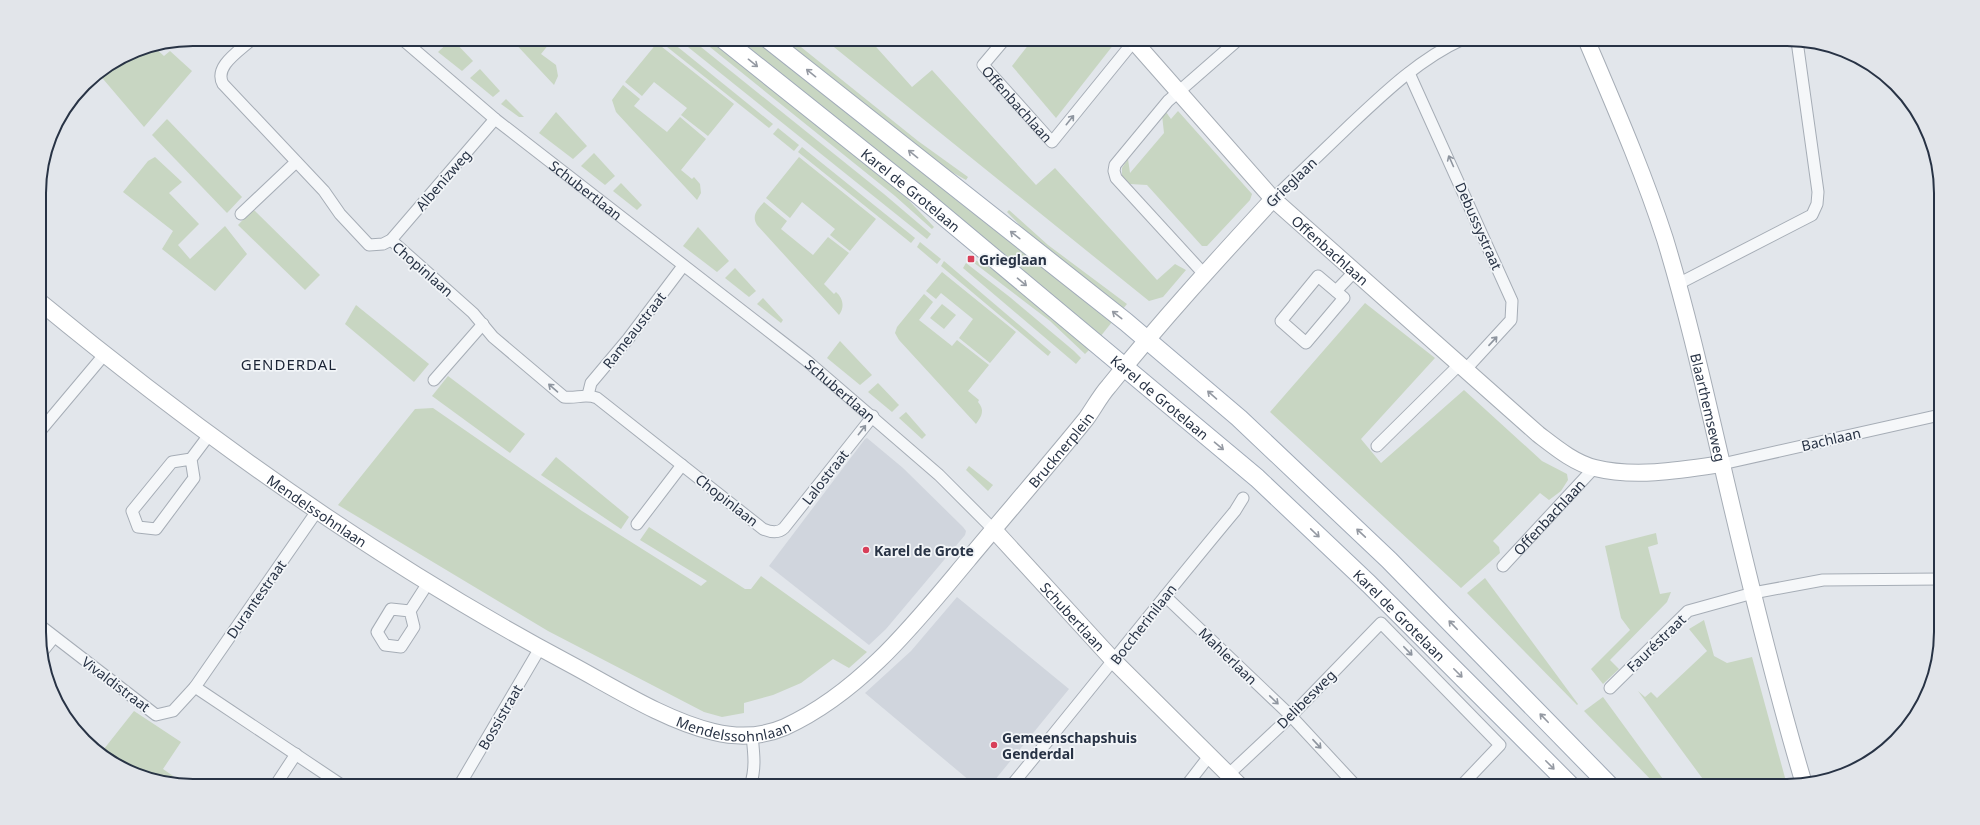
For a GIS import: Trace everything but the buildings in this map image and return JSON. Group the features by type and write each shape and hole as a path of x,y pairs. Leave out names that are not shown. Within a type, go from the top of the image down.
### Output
{"main road":[{"name":"Karel de Grotelaan","path":"732,46 921,197 1257,478 1369,584 1564,779"},
{"name":"Karel de Grotelaan","path":"777,46 1148,340 1239,418 1389,560 1603,779"}],"street":[{"name":"Chopinlaan","path":"245,46 223,67 220,76 223,84 324,191 340,214 369,245 383,244 391,240 473,313 493,337 564,397 570,398 588,395 597,398 763,529 773,532"},
{"name":"Schubertlaan","path":"410,46 495,119 807,361 873,416 939,475 994,530 1114,661 1234,779"},
{"name":"Offenbachlaan","path":"999,46 983,65 1052,142 1128,46"},
{"name":"Offenbachlaan","path":"1138,46 1273,199 1544,439 1562,453 1594,468 1624,472 1670,472 1722,464"},
{"path":"1204,274 1116,178 1114,171 1115,165 1168,101 1231,46"},
{"name":"Grieglaan","path":"1124,367 1204,274 1273,199 1382,95 1439,46"},
{"name":"Blaarthemseweg","path":"1589,46 1640,173 1664,238 1678,284 1753,593 1803,778"},
{"path":"1678,284 1812,215 1817,204 1818,192 1798,46"},
{"name":"Debussystraat","path":"1409,72 1512,301 1512,320 1463,367"},
{"name":"Albenizweg","path":"391,240 495,119"},
{"path":"241,214 296,162"},
{"name":"Rameaustraat","path":"588,395 591,384 628,339 683,266"},
{"path":"1336,291 1354,272"},
{"path":"1318,276 1336,291 1344,298 1306,343 1281,321 1318,276"},
{"name":"Mendelssohnlaan","path":"46,307 104,355 209,435 316,511 428,583 540,648 678,720 717,733 752,736 785,726 819,708 842,692 878,660 906,631 994,530"},
{"path":"434,380 483,324"},
{"path":"46,424 104,355"},
{"name":"Brucknerplein","path":"994,530 1089,415 1102,394 1124,367"},
{"path":"1377,446 1463,367"},
{"name":"Lalostraat","path":"773,532 784,528 873,416"},
{"name":"Bachlaan","path":"1722,464 1934,416"},
{"path":"191,459 194,478 156,529 138,527 132,511 172,462 191,459 209,435"},
{"name":"Chopinlaan","path":"637,524 682,465"},
{"name":"Offenbachlaan","path":"1502,566 1594,468"},
{"name":"Boccherinilaan","path":"1017,779 1235,511 1243,498"},
{"name":"Durantestraat","path":"195,687 316,511"},
{"name":"Fauréstraat","path":"1610,688 1688,611 1753,593 1823,580 1934,579"},
{"path":"410,611 428,583"},
{"name":"Mahlerlaan","path":"1165,596 1291,716 1350,779"},
{"name":"Delibesweg","path":"1229,774 1291,716 1381,623"},
{"name":"Karel de Grotelaan","path":"1381,623 1500,745 1468,779"},
{"name":"Vivaldistraat","path":"46,630 156,715 173,711 195,687"},
{"path":"46,646 54,637"},
{"name":"Bossistraat","path":"463,779 540,648"},
{"path":"195,687 333,779"},
{"path":"752,736 755,756 753,779"},
{"path":"280,779 296,754"},
{"path":"1192,779 1210,756"}],"shaded area":[{"name":"Karel de Grote","path":"867,438 903,468 966,531 965,535 886,629 869,645 769,566"},
{"path":"957,597 1069,689 996,779 968,779 865,693 911,651"}],"green space":[{"path":"444,46 459,46 473,61 462,71 438,52"},
{"path":"518,46 547,46 541,54 556,65 558,76 554,85"},
{"path":"655,46 661,46 734,104 708,136 681,115 687,108 654,82 642,96 625,82"},
{"path":"666,46 677,46 773,124 769,128"},
{"path":"687,46 700,46 884,194 931,234 927,239"},
{"path":"709,46 719,46 899,190 934,227 932,229 895,196"},
{"path":"744,46 765,46 960,203 1112,322 1100,337"},
{"path":"790,46 800,46 918,141 968,177 966,180 934,162"},
{"path":"833,46 875,46 912,87 932,70 1036,185 1055,168 1157,280 1175,264 1186,270 1163,297 1149,301"},
{"path":"1028,46 1113,46 1056,118 1012,66"},
{"path":"158,50 164,56 170,51 192,71 144,127 102,77 136,57"},
{"path":"480,69 500,91 493,97 470,78"},
{"path":"623,85 640,99 634,106 667,132 680,117 706,139 681,170 692,179 694,177 700,184 701,193 697,200 616,112 612,100"},
{"path":"506,99 524,117 519,117 501,104"},
{"path":"1178,111 1252,194 1250,200 1207,246 1202,246 1147,185 1130,184 1122,176 1122,168 1128,159 1130,173 1164,133 1162,115 1166,112 1171,119"},
{"path":"556,112 587,146 573,159 539,133"},
{"path":"167,119 242,197 227,213 152,135"},
{"path":"778,128 799,145 794,151 773,134"},
{"path":"802,147 915,238 911,243 798,152"},
{"path":"594,153 615,176 605,185 581,166"},
{"path":"155,157 182,182 169,193 199,224 178,245 190,259 225,226 247,254 215,291 162,249 173,231 123,192 148,161"},
{"path":"799,157 876,219 850,251 830,235 835,229 802,202 790,218 766,198"},
{"path":"621,183 642,205 637,210 613,191"},
{"path":"764,202 787,221 781,229 813,255 828,237 849,253 824,284 834,294 836,292 840,297 843,306 839,315 757,225 755,215"},
{"path":"253,209 320,275 305,290 238,225"},
{"path":"1009,210 1048,245 1127,304 1122,310 1043,249 1007,212"},
{"path":"698,227 729,261 717,272 683,246"},
{"path":"920,242 941,259 937,264 917,247"},
{"path":"975,260 1002,274 1090,349 1085,354 1050,321 973,262"},
{"path":"944,261 1051,352 1048,356 941,266"},
{"path":"966,263 1011,298 1074,351 1081,358 1076,364 963,268"},
{"path":"735,268 756,291 749,297 725,278"},
{"path":"942,272 1016,332 990,363 959,338 973,319 941,293 936,299 926,291"},
{"path":"924,294 933,302 919,320 952,346 957,340 989,365 968,391 979,400 978,402 982,410 981,416 976,424 899,340 895,333 897,327"},
{"path":"763,298 783,320 781,323 757,304"},
{"path":"1365,303 1435,358 1361,439 1381,463 1464,390 1542,461 1567,474 1568,480 1561,491 1549,500 1540,493 1493,541 1499,547 1500,553 1461,588 1270,412"},
{"path":"942,304 956,315 944,329 930,318"},
{"path":"356,305 429,364 414,382 345,324"},
{"path":"840,341 872,375 860,385 827,358"},
{"path":"448,376 525,434 510,453 432,396"},
{"path":"878,383 899,405 892,412 868,392"},
{"path":"433,408 582,511 701,586 707,581 640,540 649,527 745,589 751,589 761,576 867,652 849,668 833,659 801,683 773,695 744,703 744,713 722,717 704,712 548,631 338,505 415,409"},
{"path":"906,412 926,435 922,439 899,418"},
{"path":"556,457 629,517 621,529 541,475"},
{"path":"969,466 993,485 988,491 966,470"},
{"path":"1656,533 1658,544 1648,547 1660,594 1671,592 1667,602 1610,660 1619,669 1603,684 1591,669 1630,630 1621,618 1605,546"},
{"path":"1485,578 1578,704 1577,705 1467,593"},
{"path":"1704,620 1714,656 1727,663 1752,657 1785,779 1703,779 1638,691 1645,697 1651,692 1657,698 1707,651 1689,629"},
{"path":"1603,697 1663,779 1650,779 1584,711"},
{"path":"134,711 181,742 163,769 176,778 136,768 104,749"}],"place":[{"name":"Grieglaan","path":"971,259"},
{"name":"Karel de Grote","path":"866,550"},
{"name":"Gemeenschapshuis Genderdal","path":"994,745"}],"district":[{"name":"GENDERDAL","path":"289,364"}]}
